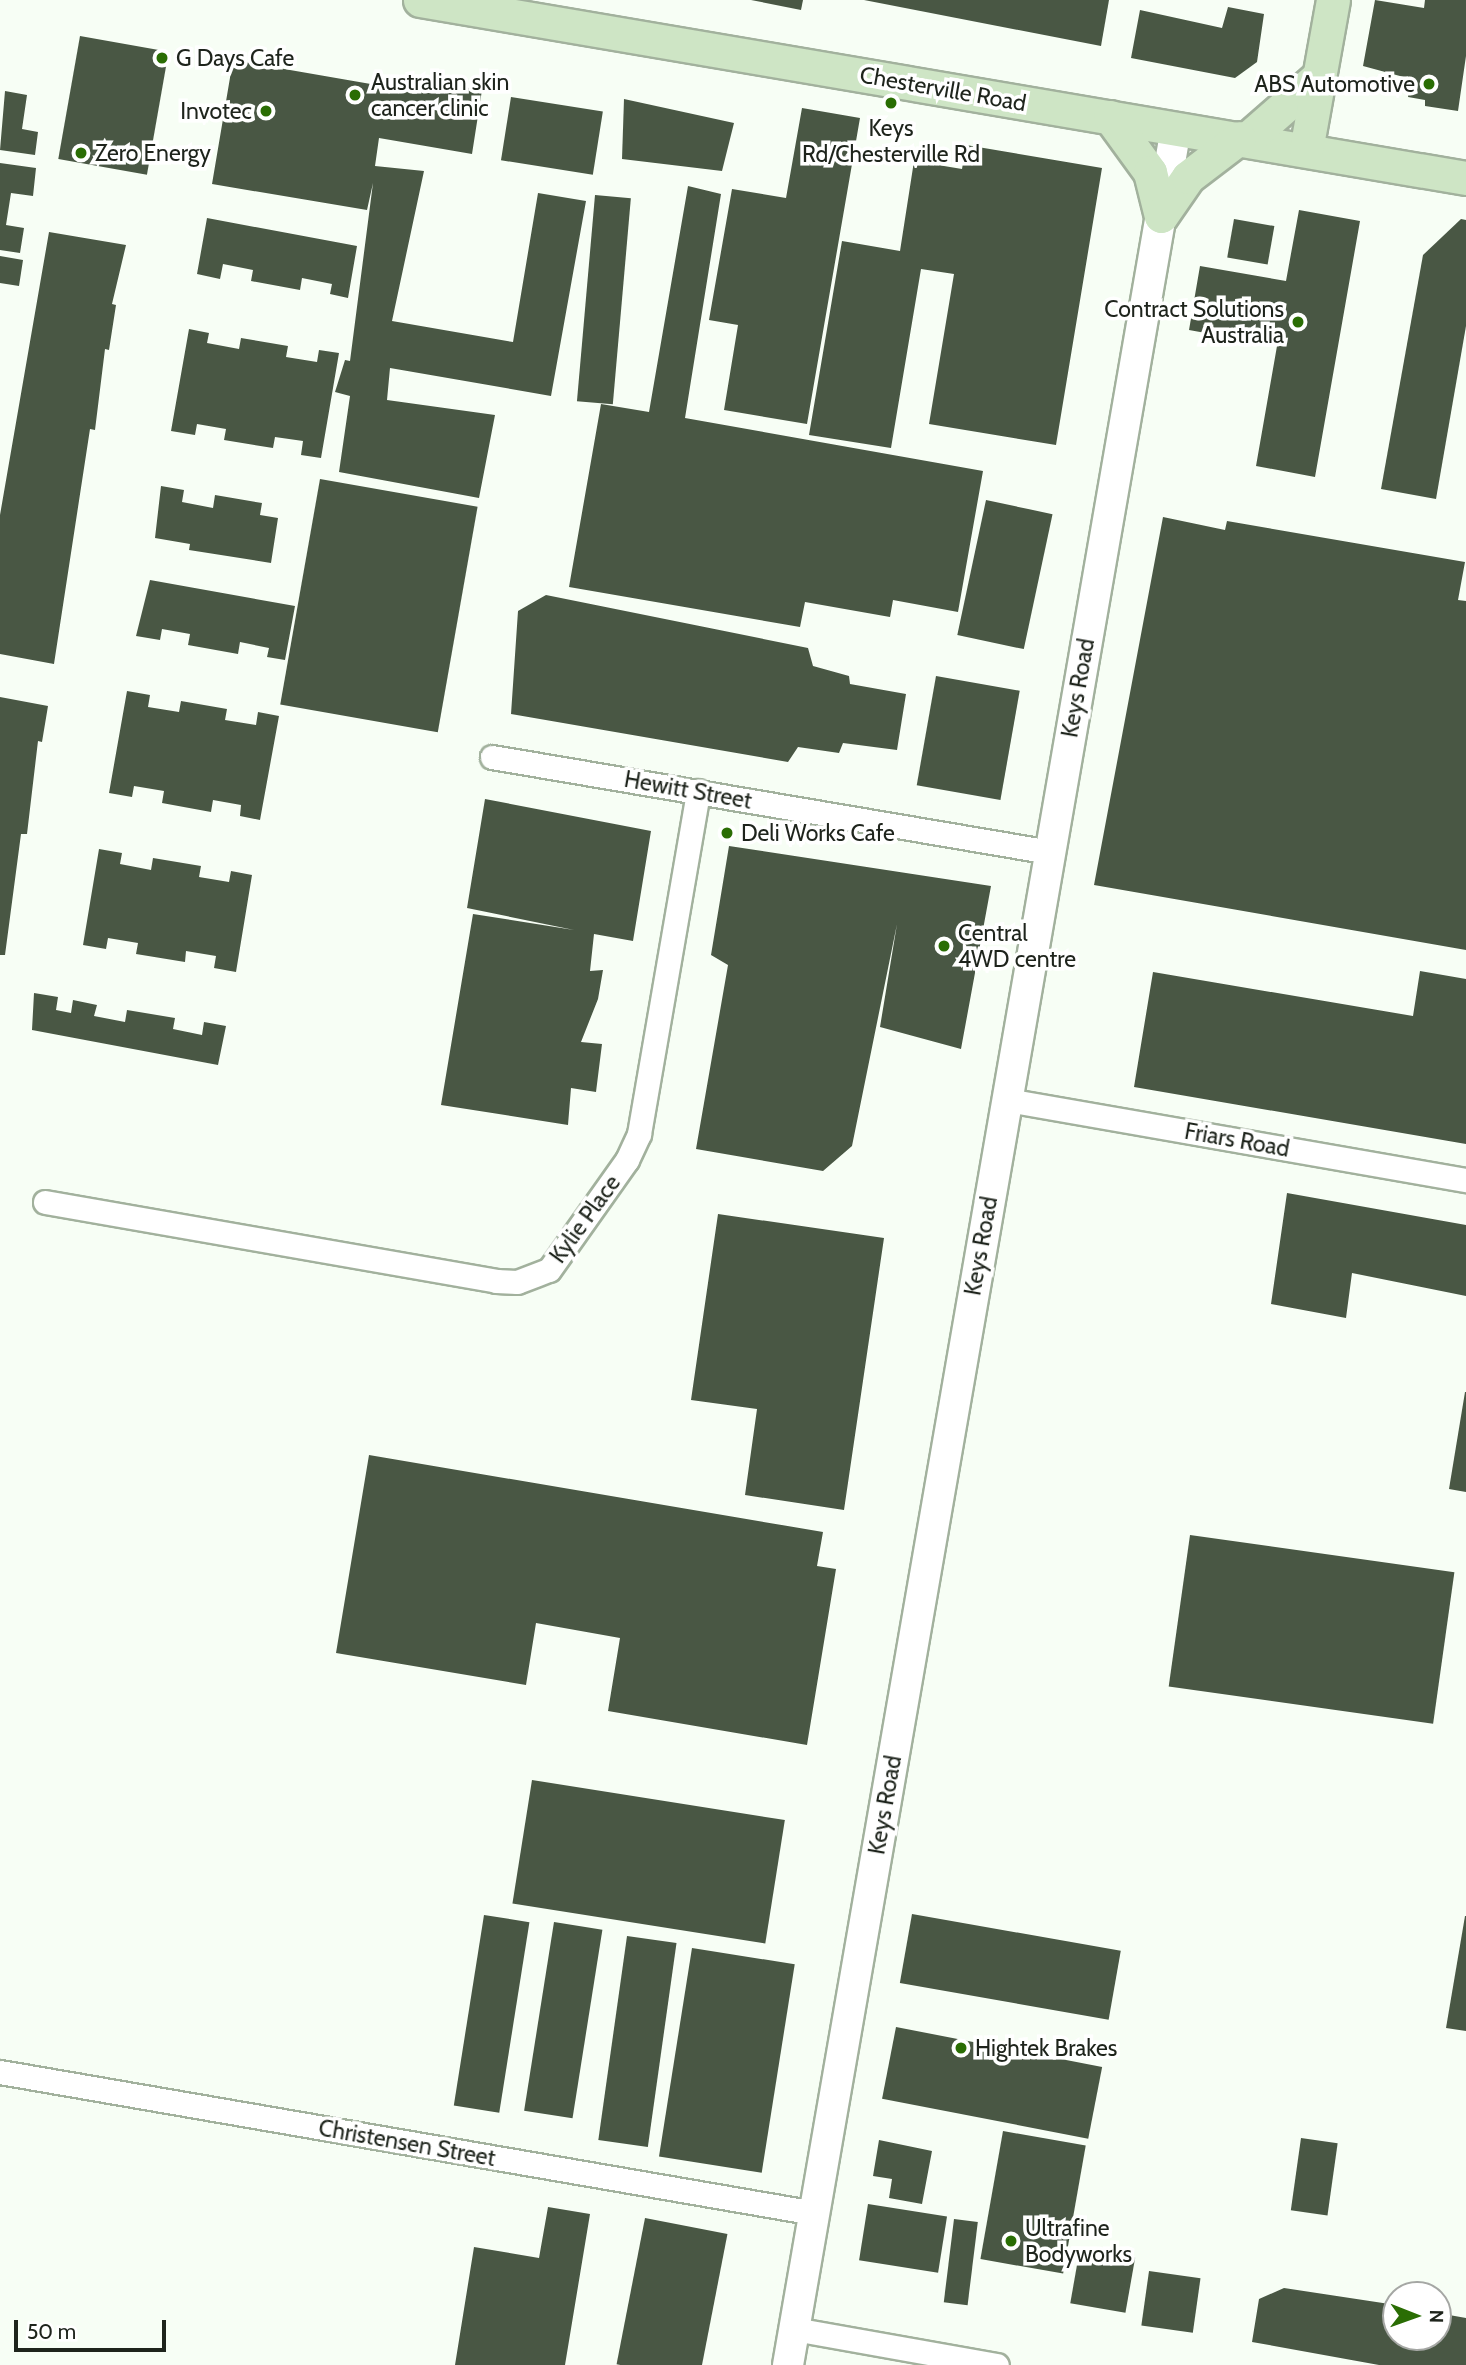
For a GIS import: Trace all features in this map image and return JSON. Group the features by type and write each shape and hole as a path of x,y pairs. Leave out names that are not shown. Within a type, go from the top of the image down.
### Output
{"main road":[{"name":"Chesterville Road","path":"421,0 1466,178"},
{"path":"1306,150 1333,0"},
{"path":"1161,216 1188,177 1242,139 1319,76"},
{"path":"1110,117 1150,172 1161,216"}],"street":[{"name":"Keys Road","path":"788,2365 1176,128"},
{"name":"Hewitt Street","path":"492,757 1050,852"},
{"name":"Kylie Place","path":"45,1202 496,1281 517,1282 549,1270 627,1160 639,1134 698,791"},
{"name":"Friars Road","path":"1007,1100 1466,1180"},
{"name":"Christensen Street","path":"0,2072 815,2213"},
{"path":"794,2329 997,2365"}],"building":[{"path":"751,0 803,0 801,10"},
{"path":"864,0 1109,0 1101,46"},
{"path":"1375,0 1424,8 1425,0 1466,0 1466,56 1458,111 1425,106 1425,100 1408,97 1411,79 1363,66"},
{"path":"1228,7 1264,14 1257,62 1235,78 1131,58 1140,10 1222,28"},
{"path":"80,36 169,52 147,175 58,159"},
{"path":"233,60 388,87 389,75 482,90 472,154 379,138 375,166 424,171 392,321 513,342 538,193 586,201 551,396 390,368 387,400 495,415 479,498 339,472 350,396 335,392 345,360 350,361 373,183 367,210 212,184"},
{"path":"5,91 27,95 22,129 38,132 35,155 0,150"},
{"path":"511,97 603,112 593,175 501,160"},
{"path":"624,99 734,123 722,171 622,159"},
{"path":"802,108 860,118 807,424 724,410 738,325 709,320 732,189 786,198"},
{"path":"966,145 1102,168 1056,445 929,424 954,274 921,269 891,448 809,435 842,241 900,251 914,161 962,169"},
{"path":"0,163 36,168 33,196 11,193 6,225 24,228 20,253 0,250"},
{"path":"688,186 721,194 685,418 983,471 958,612 893,600 890,617 805,602 800,627 569,587 601,404 649,412"},
{"path":"595,195 631,198 613,404 577,401"},
{"path":"1299,210 1360,221 1315,477 1256,466 1277,346 1189,330 1200,266 1286,281"},
{"path":"207,218 357,246 348,298 330,294 332,284 302,278 300,290 251,281 253,270 223,264 220,279 197,274"},
{"path":"1234,219 1274,226 1268,265 1227,257"},
{"path":"1461,219 1466,220 1466,326 1436,499 1381,489 1423,255"},
{"path":"49,232 126,245 112,304 116,305 109,350 105,349 95,430 90,429 54,664 0,654 0,515"},
{"path":"0,256 23,260 19,286 0,283"},
{"path":"189,329 209,333 207,343 239,349 241,338 288,346 286,357 317,362 319,350 339,353 321,458 301,455 303,441 275,437 273,448 224,440 226,429 197,424 195,435 171,431"},
{"path":"320,479 478,507 438,732 280,705"},
{"path":"161,486 184,490 182,502 213,508 215,495 262,503 260,515 278,518 271,563 189,550 190,544 155,538"},
{"path":"986,500 1053,514 1024,649 957,635"},
{"path":"1163,517 1225,530 1227,521 1465,562 1458,600 1466,601 1466,950 1094,885"},
{"path":"150,580 295,606 285,660 267,657 269,648 240,642 238,654 188,645 190,634 162,629 160,640 136,636"},
{"path":"546,595 808,648 813,666 849,676 850,684 906,694 897,750 843,743 839,753 798,747 788,762 511,714 518,611"},
{"path":"936,676 1020,691 1000,800 917,785"},
{"path":"127,691 150,695 148,707 179,712 181,701 227,709 225,720 256,725 258,712 279,716 260,820 240,816 241,805 213,800 211,812 162,803 164,791 134,786 132,797 109,793"},
{"path":"0,697 48,706 42,742 38,741 27,834 21,834 5,955 0,955"},
{"path":"485,799 651,831 633,941 594,934 590,971 603,970 598,999 581,1042 602,1044 596,1092 571,1088 568,1125 441,1105 473,914 574,930 467,908"},
{"path":"729,846 991,886 961,1049 880,1027 897,924 852,1146 823,1171 696,1149 728,965 711,955"},
{"path":"99,849 122,853 120,864 151,870 153,858 201,866 199,877 229,882 231,871 252,875 236,972 214,968 216,956 186,951 185,962 136,954 138,943 108,938 106,949 83,945"},
{"path":"1420,971 1466,979 1466,1144 1134,1087 1153,972 1413,1016"},
{"path":"34,993 58,997 56,1010 71,1013 73,1000 97,1005 94,1016 125,1022 127,1010 175,1018 173,1029 202,1035 204,1022 226,1026 218,1065 32,1030"},
{"path":"1287,1193 1466,1225 1466,1296 1352,1273 1346,1318 1271,1304"},
{"path":"718,1214 884,1238 844,1510 745,1495 757,1409 691,1400"},
{"path":"1466,1392 1466,1492 1449,1489"},
{"path":"369,1455 823,1532 817,1566 836,1569 807,1745 608,1711 620,1638 536,1623 526,1685 336,1653"},
{"path":"1190,1535 1454,1572 1433,1724 1169,1687"},
{"path":"532,1780 785,1820 765,1944 512,1903"},
{"path":"912,1914 1121,1951 1109,2020 900,1983"},
{"path":"484,1915 529,1922 499,2113 454,2106"},
{"path":"1466,1916 1466,2031 1446,2028"},
{"path":"554,1922 602,1930 573,2118 524,2111"},
{"path":"627,1936 677,1943 648,2147 598,2140"},
{"path":"692,1948 795,1964 762,2173 659,2156"},
{"path":"896,2027 1102,2067 1088,2139 882,2099"},
{"path":"1003,2131 1086,2146 1063,2274 980,2259"},
{"path":"1301,2138 1338,2143 1327,2215 1291,2210"},
{"path":"879,2140 932,2151 922,2204 889,2198 892,2179 873,2176"},
{"path":"868,2204 947,2217 938,2273 859,2260"},
{"path":"548,2207 590,2214 565,2365 455,2365 474,2247 539,2258"},
{"path":"645,2218 727,2234 702,2365 617,2364"},
{"path":"954,2219 978,2222 968,2305 944,2302"},
{"path":"1080,2248 1135,2258 1125,2313 1070,2303"},
{"path":"1149,2271 1200,2278 1193,2333 1141,2325"},
{"path":"1284,2288 1382,2303 1382,2351 1452,2351 1452,2316 1466,2318 1466,2365 1379,2365 1252,2342 1259,2299"}],"place":[{"name":"G Days Cafe","path":"162,58"},
{"name":"ABS Automotive","path":"1429,84"},
{"name":"Australian skin cancer clinic","path":"355,95"},
{"name":"Keys Rd/Chesterville Rd","path":"891,103"},
{"name":"Invotec","path":"266,111"},
{"name":"Zero Energy","path":"81,153"},
{"name":"Contract Solutions Australia","path":"1298,322"},
{"name":"Deli Works Cafe","path":"727,833"},
{"name":"Central 4WD centre","path":"944,946"},
{"name":"Hightek Brakes","path":"961,2048"},
{"name":"Ultrafine Bodyworks","path":"1011,2241"}]}
